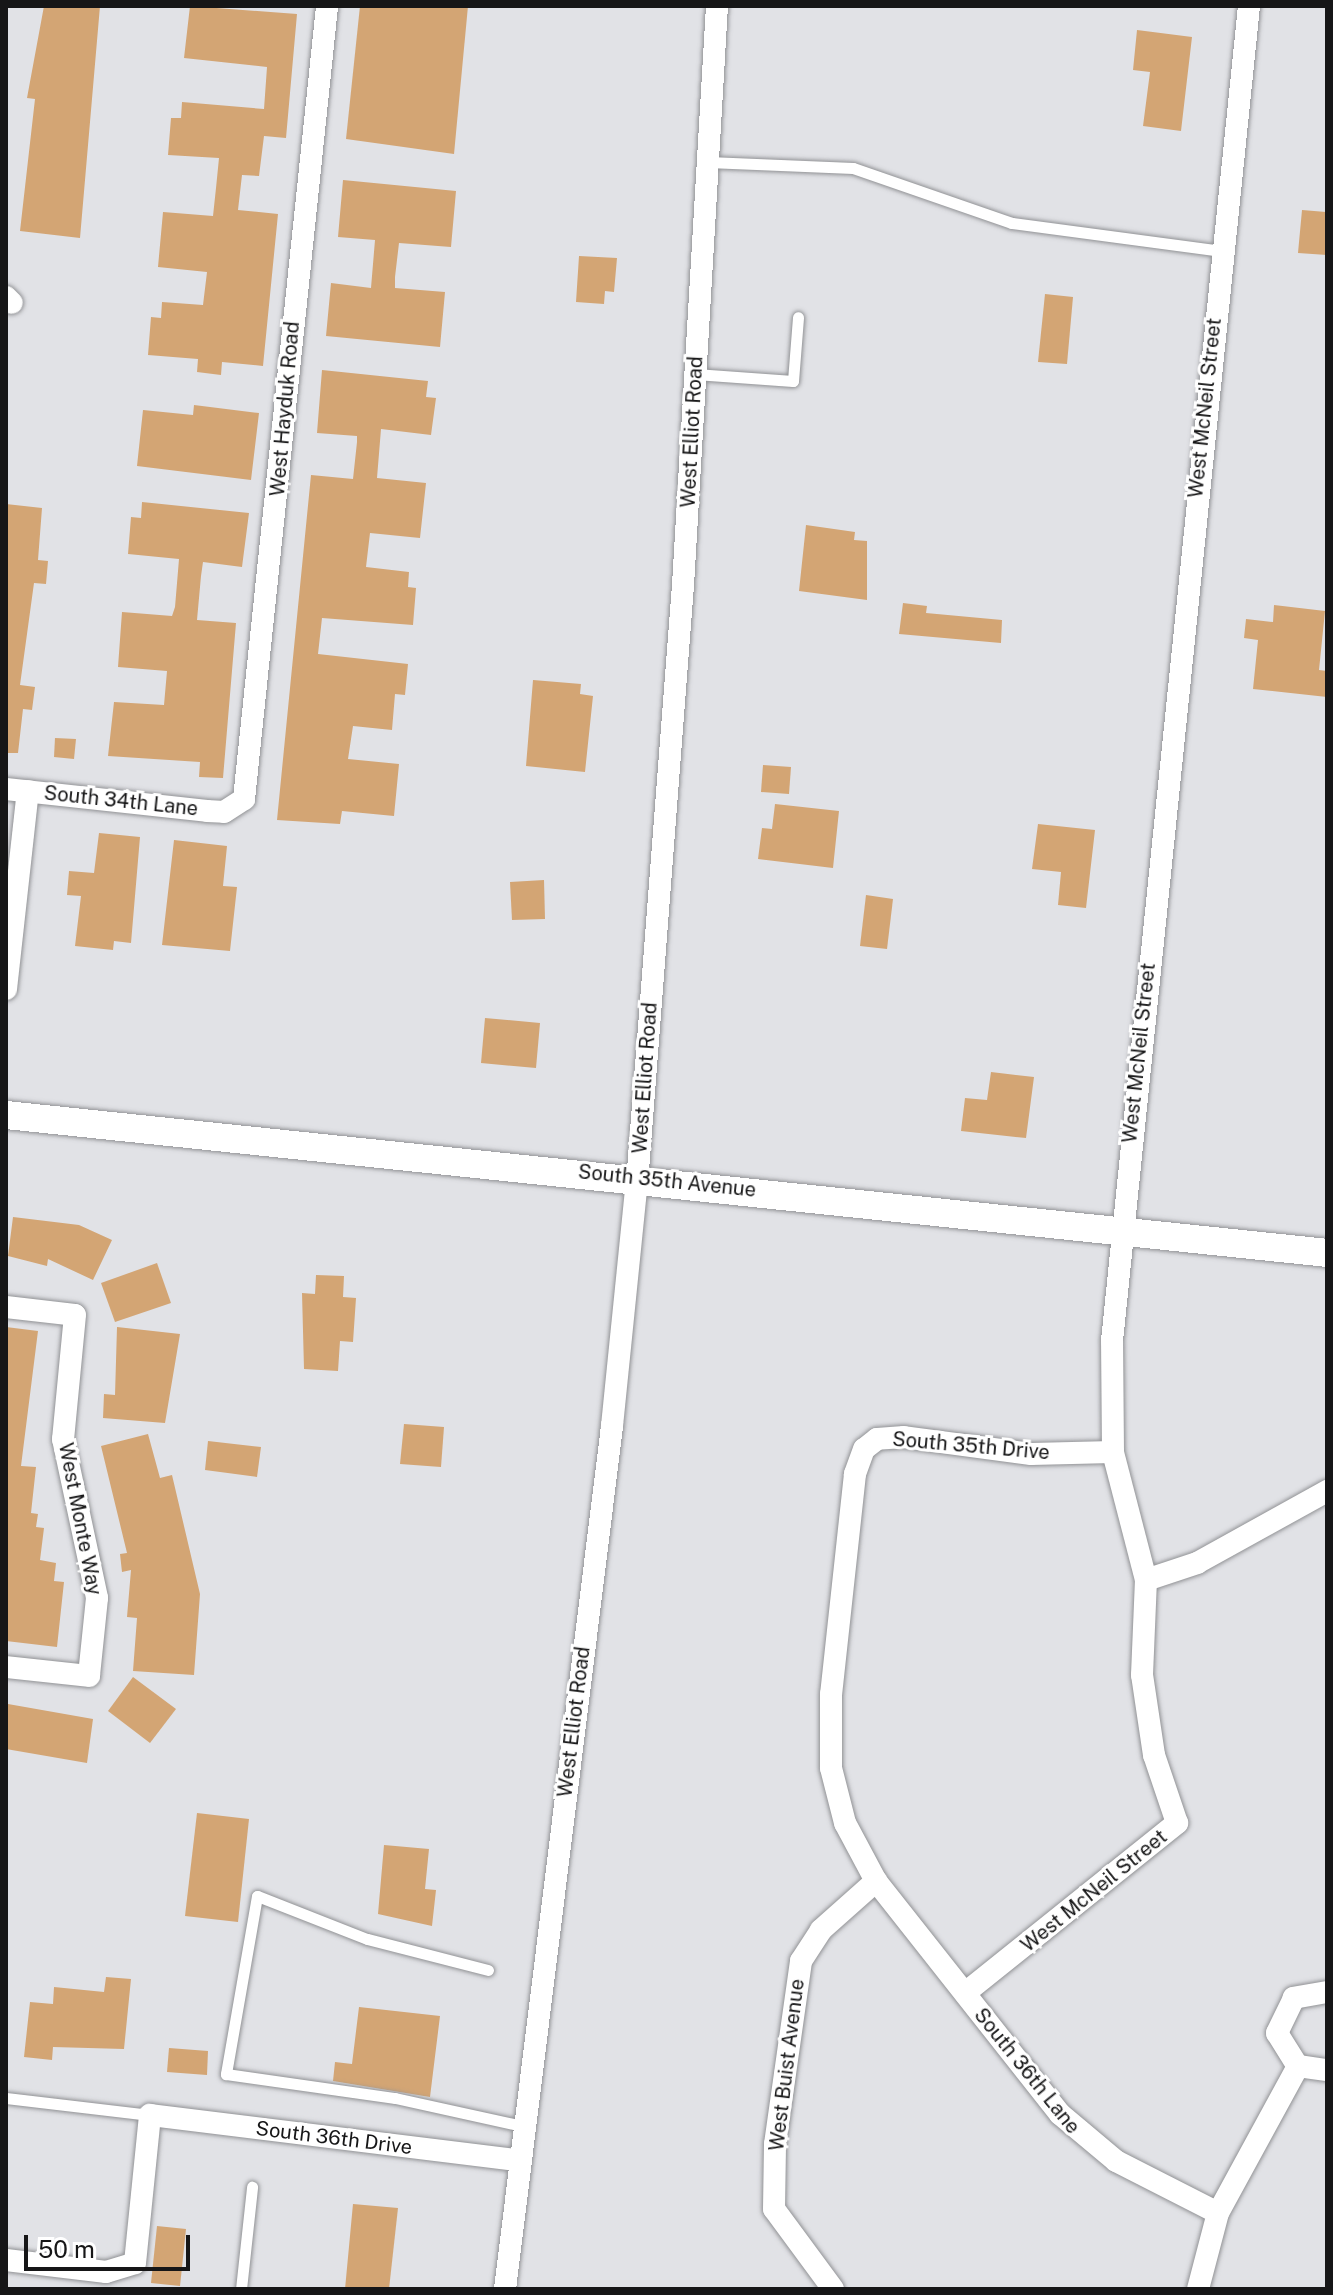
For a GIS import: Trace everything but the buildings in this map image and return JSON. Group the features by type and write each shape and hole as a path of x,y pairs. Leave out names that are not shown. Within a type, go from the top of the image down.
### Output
{"street":[{"name":"West Hayduk Road","path":"236,808 248,785 327,6"},
{"name":"West Elliot Road","path":"505,2289 522,2126 612,1426 637,1177 695,374 717,6"},
{"name":"West McNeil Street","path":"965,1993 1177,1823 1154,1755 1142,1675 1146,1580 1113,1452 1112,1341 1249,6"},
{"name":"South 34th Lane","path":"17,790 177,809 236,808"},
{"path":"6,989 17,790"},
{"name":"South 35th Avenue","path":"6,1115 637,1177 1327,1253"},
{"name":"West Monte Way","path":"6,1307 75,1315 63,1439 97,1598 89,1676 6,1667"},
{"name":"South 35th Drive","path":"876,1881 841,1809 831,1768 831,1694 855,1474 864,1449 877,1439 1031,1454 1113,1452"},
{"path":"1146,1580 1197,1563 1327,1491"},
{"name":"South 36th Lane","path":"876,1881 1083,2139 1218,2213"},
{"name":"West Buist Avenue","path":"833,2289 774,2209 775,2144 801,1961 821,1930 876,1881"},
{"path":"1327,1992 1294,1998 1279,2020 1280,2046 1298,2066 1327,2070"},
{"path":"1198,2289 1218,2213 1298,2066"},
{"path":"6,2260 106,2272 135,2263 150,2115"},
{"name":"South 36th Drive","path":"150,2115 518,2160"}],"lane":[{"path":"708,162 853,168 1012,223 1222,251"},
{"path":"695,374 793,381 798,317"},
{"path":"488,1970 367,1939 257,1896 226,2074 395,2098 522,2126"},
{"path":"6,2098 150,2115"},
{"path":"241,2289 252,2187"}]}
